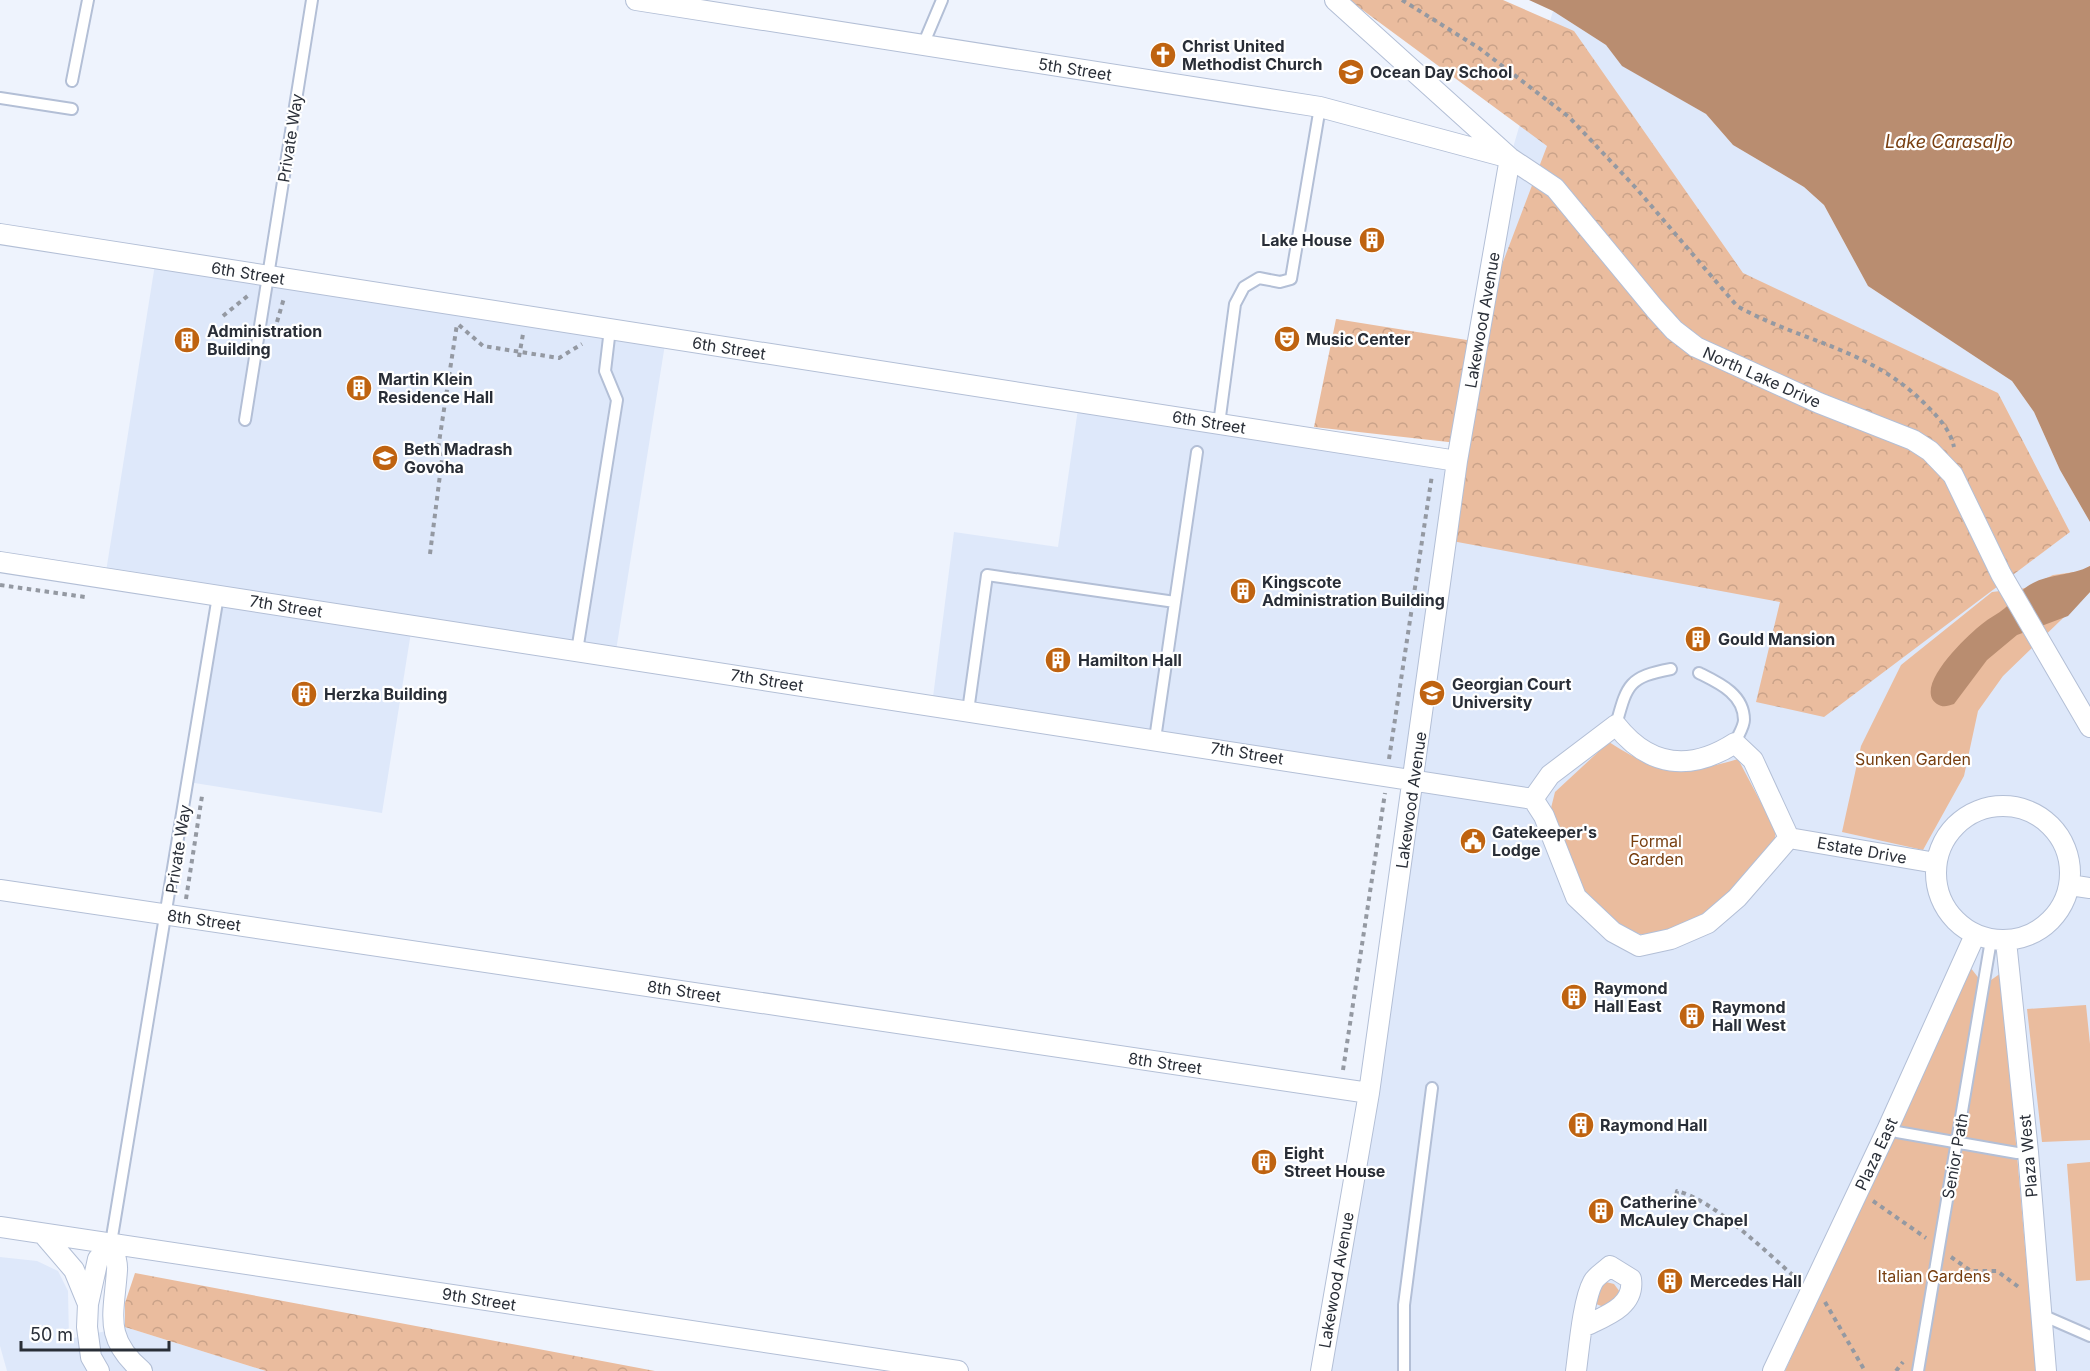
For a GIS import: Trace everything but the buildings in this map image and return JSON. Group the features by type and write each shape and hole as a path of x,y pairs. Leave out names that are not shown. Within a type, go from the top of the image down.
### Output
{"street":[{"name":"North Lake Drive","path":"1335,0 1510,158 1555,188 1655,309 1674,330 1696,347 1819,403 1913,440 1930,451 1953,475 2001,574 2090,727"},
{"name":"5th Street","path":"645,1 1320,107 1510,158"},
{"name":"Lakewood Avenue","path":"1321,1371 1369,1093 1457,461 1510,158"},
{"name":"6th Street","path":"0,234 268,276 459,315 610,329 1457,461"},
{"name":"7th Street","path":"0,562 1414,779 1533,800"},
{"path":"1616,725 1631,744 1671,760 1692,761 1716,755 1735,743 1752,760 1788,838 1737,898 1708,923 1671,939 1639,946 1613,933 1576,897 1544,816 1533,800 1550,775 1616,725"},
{"path":"2005,806 2025,809 2042,819 2056,832 2066,849 2070,868 2070,885 2061,908 2047,925 2028,936 1990,939 1956,923 1943,906 1936,885 1936,863 1941,844 1952,828 1968,815 1986,808 2005,806"},
{"name":"Estate Drive","path":"1788,838 1936,863"},
{"path":"2070,885 2090,888"},
{"name":"8th Street","path":"0,890 1369,1093"},
{"name":"Plaza East","path":"1773,1371 1888,1128 1990,939"},
{"name":"Plaza West","path":"1990,939 2028,1152 2046,1371"},
{"name":"9th Street","path":"0,1227 958,1371"},
{"path":"44,1235 74,1270 88,1304"},
{"path":"99,1371 91,1358 87,1327 88,1304 99,1259 111,1243"},
{"path":"111,1243 118,1268 112,1308 113,1329 130,1360 142,1371"},
{"path":"1576,1371 1583,1327"}],"lane":[{"path":"72,81 88,0"},
{"name":"Private Way","path":"246,420 312,0"},
{"path":"922,45 942,0"},
{"path":"0,98 72,109"},
{"path":"1219,424 1235,304 1244,287 1259,278 1280,282 1291,279 1320,107"},
{"path":"577,651 617,400 605,371 610,329"},
{"path":"1155,739 1197,452"},
{"path":"968,711 987,575 1175,602"},
{"name":"Private Way","path":"111,1243 218,596"},
{"path":"1616,725 1625,691 1644,674 1671,669"},
{"path":"1699,673 1723,685 1739,700 1744,721 1735,743"},
{"name":"Senior Path","path":"1918,1371 1990,939"},
{"path":"1404,1371 1404,1305 1432,1088"},
{"path":"1888,1128 1957,1143 2017,1153 2028,1152"},
{"path":"2042,1315 2090,1336"}],"path":[{"path":"1402,0 1479,48 1569,117 1636,188 1737,306 1755,316 1862,358 1886,371 1914,392 1940,418 1951,434 1956,454"},
{"path":"223,316 253,291"},
{"path":"459,315 483,346 520,354 559,357 583,343"},
{"path":"430,554 442,459 438,449 459,315"},
{"path":"520,354 523,334"},
{"path":"1675,1204 1677,1191 1687,1194 1733,1224 1825,1302 1865,1371"},
{"path":"1923,1250 1927,1231"},
{"path":"1949,1268 1953,1246"},
{"path":"1896,1371 1903,1364 1905,1353"}],"shaded area":[{"name":"Georgian Court University","path":"1553,11 1606,45 1623,66 1706,114 1733,145 1804,187 1824,205 1868,286 2012,381 2034,412 2060,470 2090,522 2090,566 2081,571 2053,575 2084,598 2090,592 2090,1371 1320,1371 1414,779 932,705 954,532 1058,547 1079,402 1457,461 1510,158"},
{"name":"Beth Madrash Govoha","path":"156,258 666,338 615,657 412,626 382,813 188,782 218,594 105,578"},
{"path":"0,1257 37,1261 58,1271 68,1291 69,1339 125,1327 266,1371 7,1371 0,1346"}],"green space":[{"path":"1349,0 1503,0 1574,31 1743,273 1998,393 2070,532 1824,717 1756,702 1780,602 1452,541 1466,444 1314,427 1336,319 1473,341 1547,146"},
{"name":"Sunken Garden","path":"2090,566 2090,592 2003,676 1978,711 1964,776 1923,850 1842,832 1861,746 1901,665 1992,592 2026,588 2053,575 2081,571"},
{"name":"Formal Garden","path":"1609,742 1643,761 1671,769 1701,768 1738,759 1776,831 1774,844 1716,910 1673,931 1643,935 1617,926 1583,892 1551,808 1555,792"},
{"name":"Italian Gardens","path":"1970,967 1984,985 2001,973 2036,1371 1785,1371"},
{"path":"2086,1005 2090,1044 2090,1140 2042,1142 2027,1009"},
{"path":"2090,1162 2090,1280 2076,1281 2067,1164"},
{"path":"135,1273 655,1371 266,1371 125,1327 125,1303"},
{"path":"1606,1282 1614,1284 1620,1292 1616,1299 1604,1307 1596,1304 1596,1300 1599,1289"}],"water":[{"name":"Lake Carasaljo","path":"1529,0 2090,0 2090,522 2060,470 2034,412 2012,381 1868,286 1824,205 1804,187 1733,145 1706,114 1622,66 1606,45 1553,11"},
{"path":"2090,566 2090,592 2068,616 2017,635 1987,660 1954,704 1943,706 1937,704 1931,696 1937,674 1955,650 1975,630 2005,608 2032,583"}],"place":[{"name":"Christ United Methodist Church","path":"1163,55"},
{"name":"Ocean Day School","path":"1351,72"},
{"name":"Lake House","path":"1372,240"},
{"name":"Music Center","path":"1287,339"},
{"name":"Administration Building","path":"187,340"},
{"name":"Martin Klein Residence Hall","path":"359,388"},
{"name":"Beth Madrash Govoha","path":"385,458"},
{"name":"Kingscote Administration Building","path":"1243,591"},
{"name":"Gould Mansion","path":"1698,639"},
{"name":"Hamilton Hall","path":"1058,660"},
{"name":"Georgian Court University","path":"1432,693"},
{"name":"Herzka Building","path":"304,694"},
{"name":"Gatekeeper's Lodge","path":"1473,841"},
{"name":"Raymond Hall East","path":"1574,997"},
{"name":"Raymond Hall West","path":"1692,1016"},
{"name":"Raymond Hall","path":"1581,1125"},
{"name":"Eight Street House","path":"1264,1162"},
{"name":"Catherine McAuley Chapel","path":"1601,1211"},
{"name":"Mercedes Hall","path":"1670,1281"}]}
